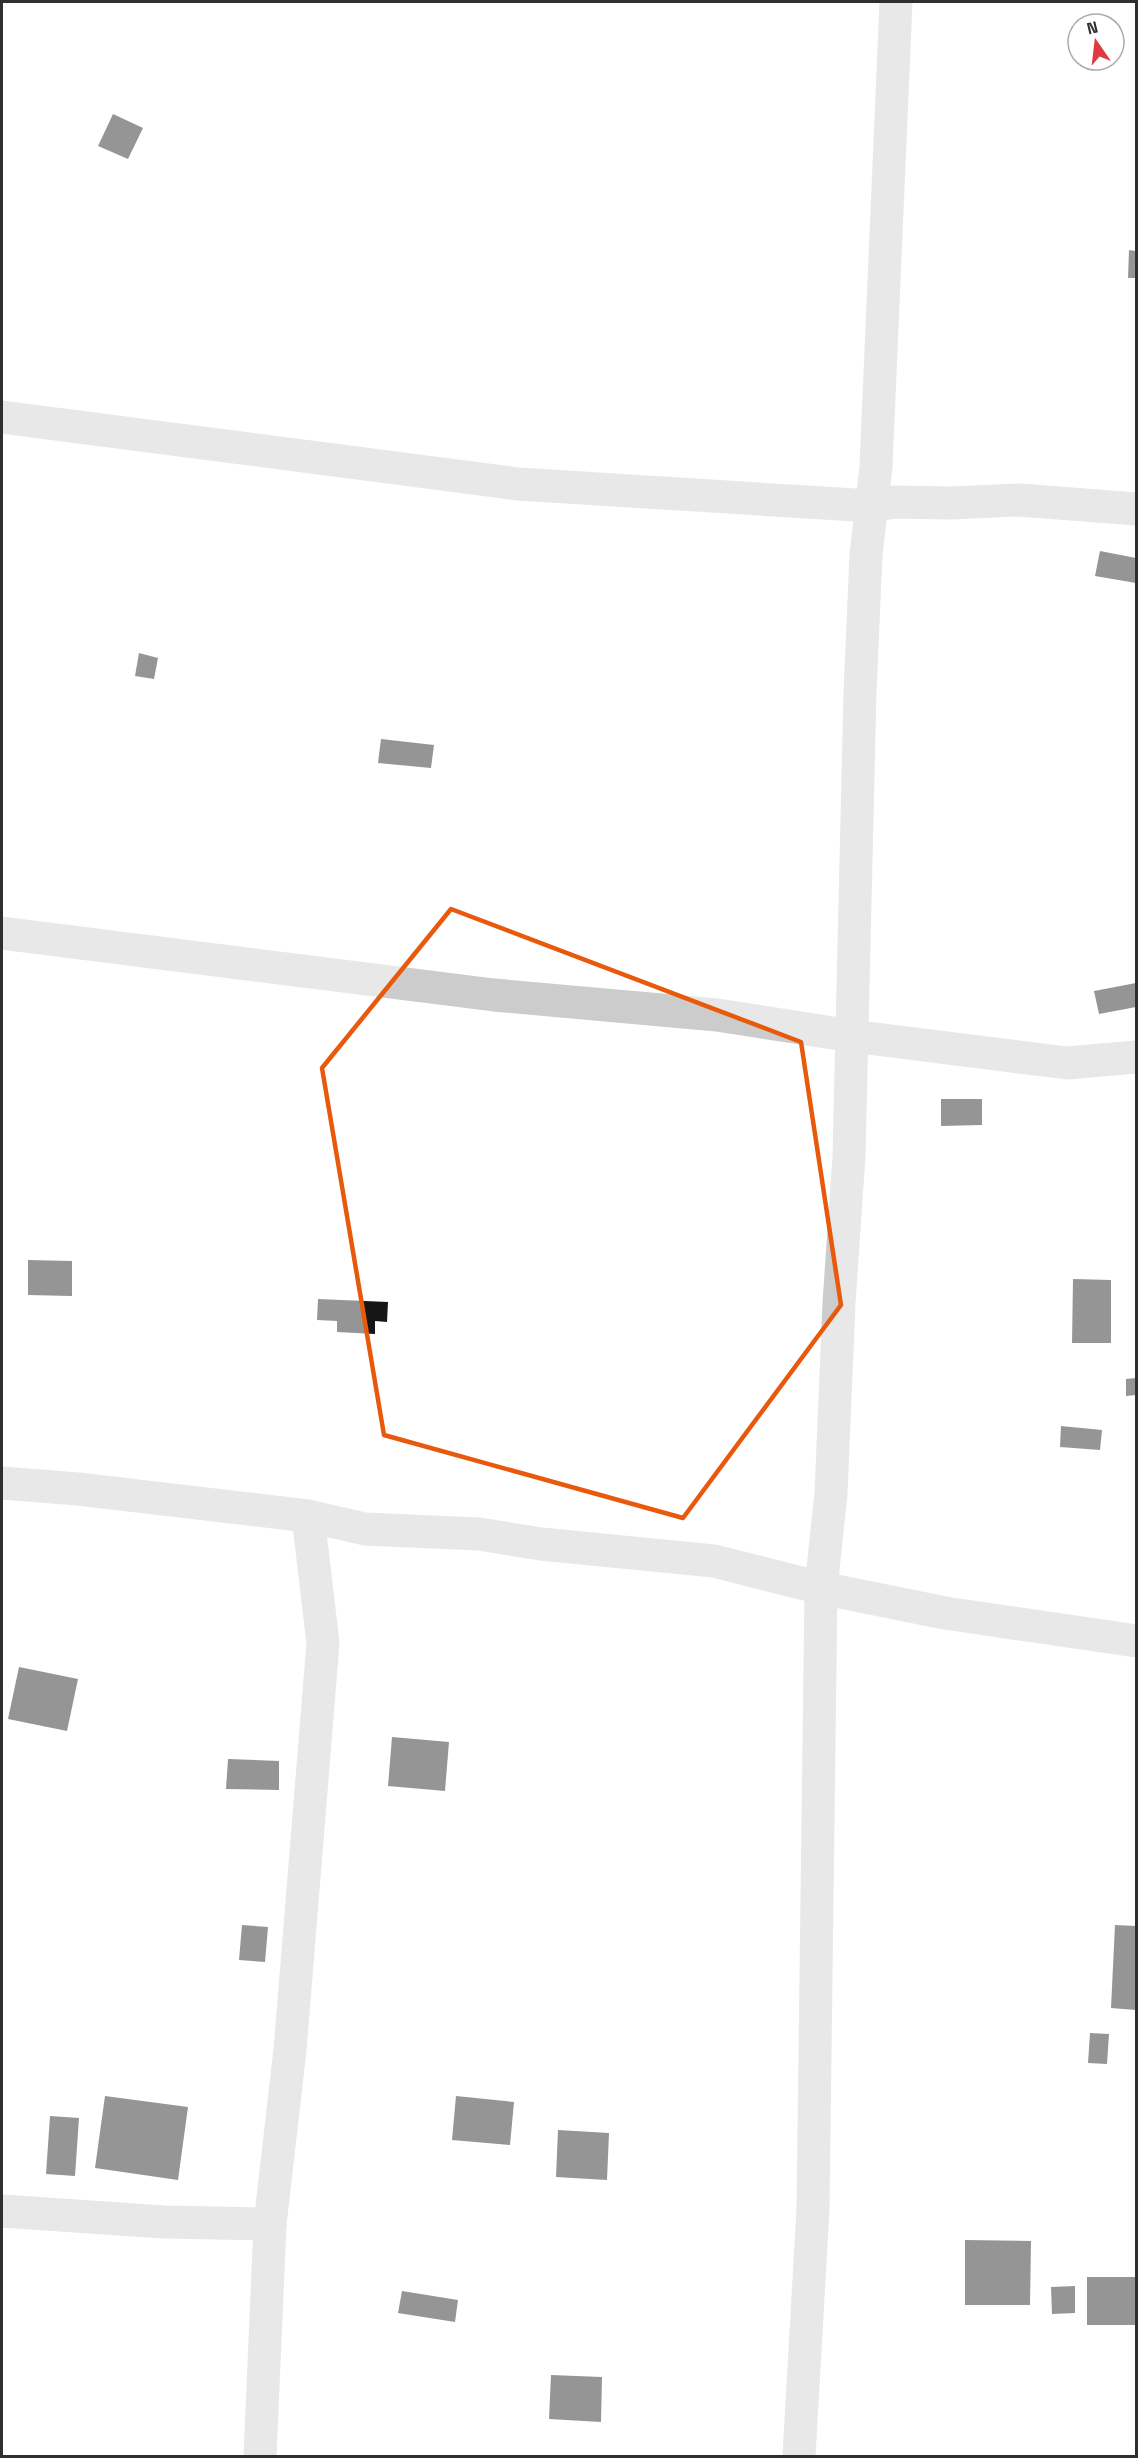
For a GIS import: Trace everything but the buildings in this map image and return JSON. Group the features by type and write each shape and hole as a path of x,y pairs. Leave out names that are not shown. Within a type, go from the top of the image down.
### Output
{"street":[{"path":"799,2457 813,2209 821,1588 831,1493 839,1303 848,1166 860,692 866,555 876,467 896,2"},
{"path":"2,417 518,484 872,506 894,502 951,503 1019,500 1137,509"},
{"path":"2,933 494,995 717,1015 852,1036 1067,1063 1137,1057"},
{"path":"2,1483 78,1489 308,1516 365,1529 479,1534 541,1544 714,1561 821,1588 945,1613 1137,1641"},
{"path":"260,2457 270,2224 290,2050 323,1643 308,1516"},
{"path":"2,2211 164,2222 270,2224"}],"highlighted area":[{"path":"451,909 801,1042 841,1305 683,1518 384,1435 322,1068"}]}
